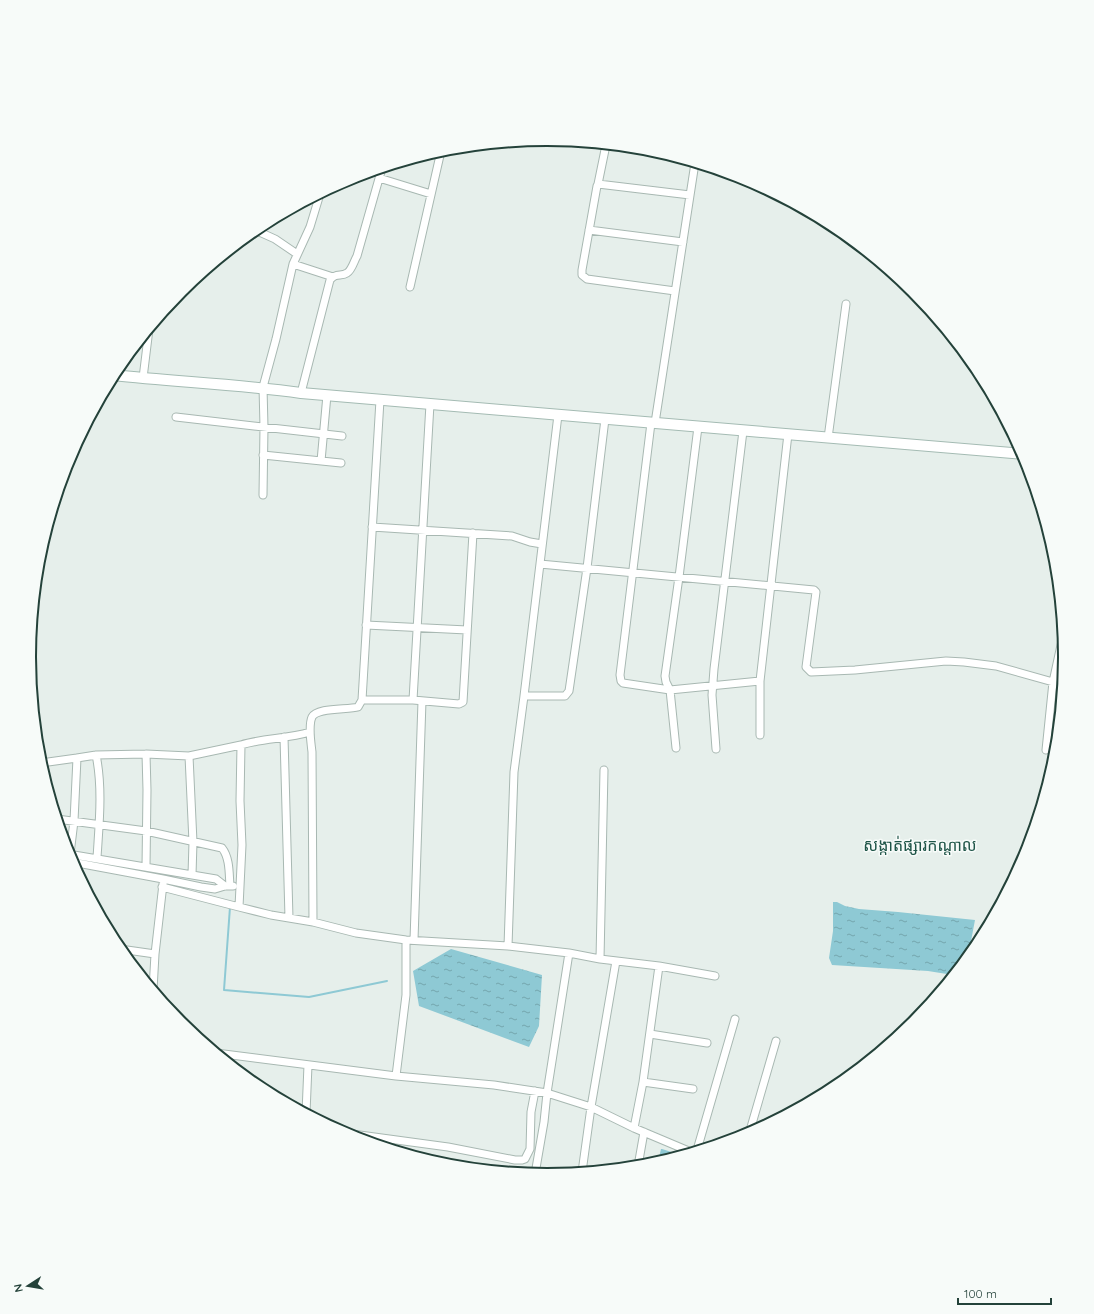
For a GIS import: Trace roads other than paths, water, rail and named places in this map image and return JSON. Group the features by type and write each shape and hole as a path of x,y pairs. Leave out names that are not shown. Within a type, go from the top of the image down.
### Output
{"street":[{"path":"605,149 597,186 582,275 587,279 675,291"},
{"path":"410,287 439,158"},
{"path":"694,168 653,423 620,675 623,683 670,690 760,681"},
{"path":"301,393 330,280 338,274 347,274 351,270 380,174"},
{"path":"379,178 431,194"},
{"path":"598,184 690,195"},
{"path":"262,495 264,427 263,388 293,264 310,227 318,201"},
{"path":"589,230 683,242"},
{"path":"261,233 297,254"},
{"path":"293,264 333,277"},
{"path":"828,438 846,304"},
{"path":"143,378 148,339"},
{"path":"120,376 380,400 1015,453"},
{"path":"321,461 327,395"},
{"path":"313,922 311,720 314,714 319,712 358,707 362,700 380,400"},
{"path":"413,700 430,404"},
{"path":"508,946 514,772 558,415"},
{"path":"176,417 342,436"},
{"path":"524,696 565,696 569,691 587,568 605,419"},
{"path":"676,748 670,690 664,676 680,577 698,427"},
{"path":"716,750 712,695 743,431"},
{"path":"760,735 760,681 788,434"},
{"path":"263,455 341,463"},
{"path":"372,527 512,536 542,544"},
{"path":"362,700 413,700 459,704 463,702 473,533"},
{"path":"540,564 814,590 816,592 806,667 811,672 856,670 946,661 996,666 1053,682"},
{"path":"366,625 467,630"},
{"path":"1046,750 1053,682 1058,659"},
{"path":"414,940 422,701"},
{"path":"47,762 96,755 146,754 189,756 255,741 298,736 310,732"},
{"path":"284,737 288,918"},
{"path":"239,907 242,845 240,745"},
{"path":"146,754 146,867"},
{"path":"96,755 99,768 99,824 97,858"},
{"path":"189,756 193,842 192,874"},
{"path":"71,842 74,821 77,758"},
{"path":"600,959 604,770"},
{"path":"63,820 146,831 222,848 226,853 228,860 228,886"},
{"path":"76,855 192,874 216,879 228,886"},
{"path":"80,863 215,889 228,886 239,887"},
{"path":"154,982 163,879"},
{"path":"162,887 271,915 313,922 356,933 406,940 508,946 569,953 715,976"},
{"path":"396,1076 406,995 406,940"},
{"path":"129,950 156,954"},
{"path":"536,1168 544,1122 546,1093 569,953"},
{"path":"583,1167 591,1107 616,961"},
{"path":"634,1128 643,1082 659,966"},
{"path":"698,1145 735,1019"},
{"path":"650,1034 707,1042"},
{"path":"752,1125 776,1041"},
{"path":"227,1054 396,1076 494,1085 546,1093 591,1107 634,1128 685,1149"},
{"path":"306,1108 308,1065"},
{"path":"643,1082 694,1089"},
{"path":"372,1137 515,1160 526,1159 530,1149 531,1112 535,1091"},
{"path":"639,1159 644,1132"}],"water":[{"path":"833,902 859,909 975,920 971,943 947,974 928,971 832,965 829,958 833,931"},
{"path":"451,949 542,975 539,1026 529,1047 419,1006 413,971"},
{"path":"661,1149 673,1152 660,1155"}],"waterway":[{"path":"230,907 224,990 309,997 387,981"}],"district":[{"name":"សង្កាត់ផ្សារកណ្ដាល","path":"920,845"}]}
